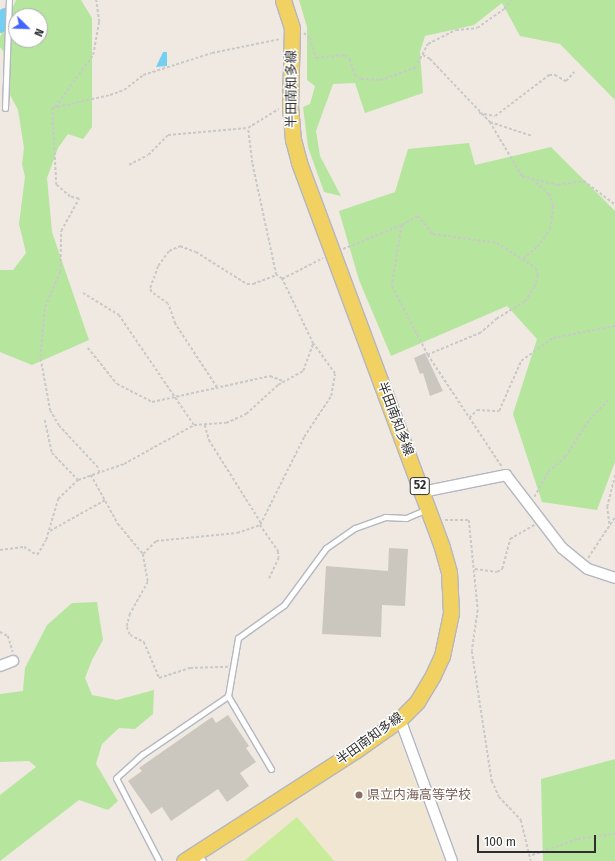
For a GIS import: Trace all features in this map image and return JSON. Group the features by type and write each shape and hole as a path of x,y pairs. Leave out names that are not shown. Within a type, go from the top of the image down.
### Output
{"main road":[{"name":"半田南知多線","path":"184,861 200,857 400,719 417,702 430,682 447,637 451,614 449,572 430,515 299,162 293,140 290,108 292,33 283,0"}],"street":[{"path":"422,492 506,475 562,548 588,569 615,578"},
{"path":"0,666 14,661"},
{"path":"400,719 452,861"}],"lane":[{"path":"5,108 9,0"},
{"path":"271,769 228,696 238,638 284,604 326,548 355,528 385,517 406,518 430,515"},
{"path":"159,861 116,778 143,754 228,696"}],"path":[{"path":"96,0 99,22 93,55 55,107 52,108 56,185 70,197 80,199 61,231 60,272 45,307 40,357 50,411 59,426 98,468 99,473"},
{"path":"55,107 110,95 124,90 143,75 212,53 292,33 300,28 310,38 316,58 345,55 350,59 355,75 361,79 380,80 415,68 428,44 456,30 477,28 504,9 511,0"},
{"path":"423,55 430,59 490,122 522,176 534,181 558,185 584,181 615,204"},
{"path":"479,112 495,116 549,76 555,75 566,81 574,72"},
{"path":"129,166 148,155 168,135 248,128 276,110 290,108"},
{"path":"490,122 532,136"},
{"path":"143,554 156,541 237,534 260,525 300,443 331,396 335,374 313,344 282,279 276,275 252,163 248,128"},
{"path":"522,259 537,247 550,229 553,206 549,195 534,181"},
{"path":"282,279 333,253 402,225 418,216 433,234 497,243 536,268 538,275 535,288 525,302 497,319 481,333 428,355"},
{"path":"402,225 392,286 428,355 506,475"},
{"path":"217,388 175,324 168,304 151,292 150,288 158,266 169,251 180,246 196,252 247,284 253,284 276,275"},
{"path":"82,293 119,315 194,426"},
{"path":"469,418 477,410 499,411 521,361 553,338 615,326"},
{"path":"0,550 24,547 37,555 50,531 58,499 78,480 124,464 194,426 226,422 246,414 284,382 303,371 313,344"},
{"path":"88,348 117,384 145,400 158,403 270,376 284,382"},
{"path":"528,504 540,490 548,472 565,457 589,420 610,398"},
{"path":"45,420 52,452 78,480"},
{"path":"205,424 209,440 261,523"},
{"path":"91,475 118,524 143,554 148,582 130,614 127,628 130,635 144,642 159,678 190,668 233,667"},
{"path":"609,524 607,507 615,476"},
{"path":"50,531 105,500"},
{"path":"430,515 469,520 478,610 472,651 492,781 499,797 522,820 532,855 531,861"},
{"path":"579,562 589,557 609,524 615,517"},
{"path":"475,569 497,572 502,569 510,539 542,522"},
{"path":"260,525 278,552 279,558 270,579"},
{"path":"0,632 8,636 14,661"},
{"path":"532,855 578,838 615,834"}],"shaded area":[{"name":"県立内海高等学校","path":"397,732 444,861 199,861"}],"green space":[{"path":"16,0 81,0 92,18 92,127 83,139 68,134 58,148 47,178 52,232 89,340 32,365 0,352 0,270 13,270 26,253 19,224 25,177 22,164 24,148 18,110 8,91 3,51 0,47 0,37 8,18 8,48 48,48 48,8 13,8"},
{"path":"299,0 615,0 615,100 560,44 520,36 502,3 474,25 425,36 420,52 423,93 365,113 355,83 333,84 316,131 320,156 341,196 324,192 308,147 303,107 310,104 315,86 307,80 307,27"},
{"path":"469,143 475,165 551,147 615,211 615,462 597,510 542,502 513,414 537,339 507,306 391,356 359,280 339,211 395,192 408,149"},
{"path":"97,602 103,640 92,660 85,678 92,695 117,700 154,690 153,714 135,729 119,728 102,744 96,764 118,801 108,810 79,800 0,861 0,795 36,767 29,761 0,762 0,694 23,691 25,668 47,625 72,603"},
{"path":"615,759 615,861 543,861 541,779"},
{"path":"297,817 334,861 244,861"}],"water":[{"path":"163,52 167,52 167,66 156,67"}],"building":[{"path":"425,353 443,391 430,396 423,373 420,374 414,358"},
{"path":"389,548 408,549 405,606 382,605 381,637 322,634 326,566 388,571"},
{"path":"228,715 249,746 246,748 256,762 240,773 249,786 227,802 218,789 171,821 162,807 151,814 128,781 142,771 139,768 212,717 216,723"}],"waterway":[{"path":"0,26 5,15"}],"place":[{"name":"県立内海高等学校","path":"359,795"}]}
